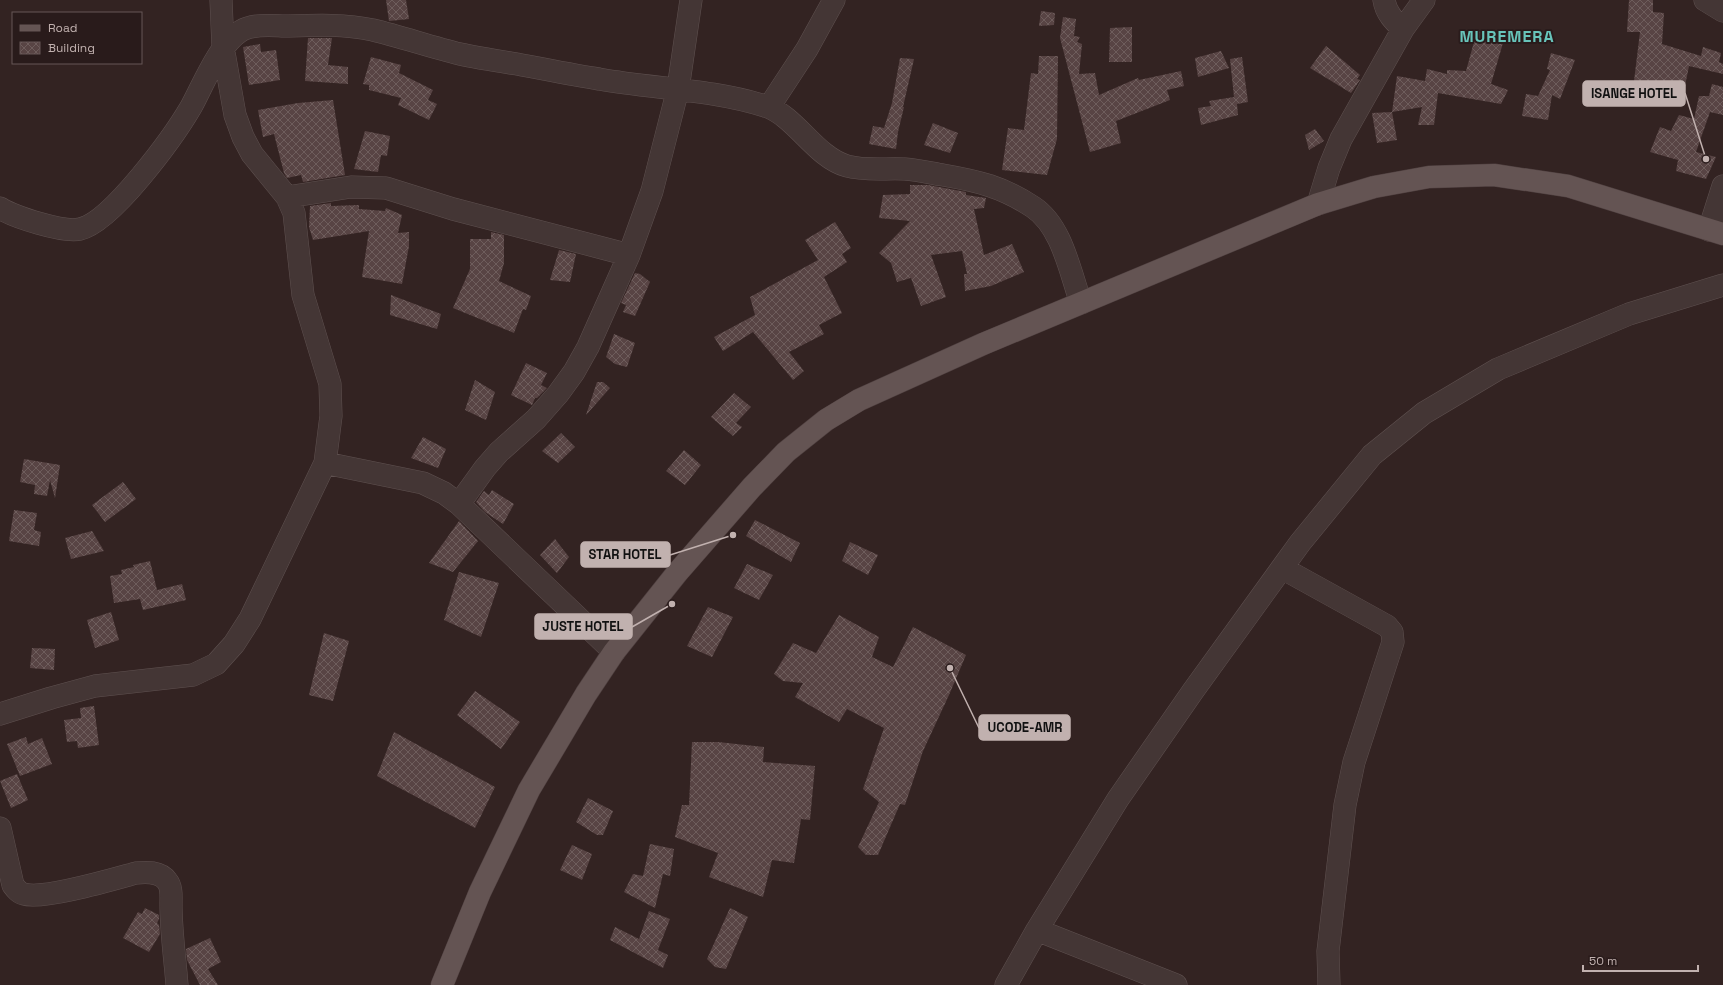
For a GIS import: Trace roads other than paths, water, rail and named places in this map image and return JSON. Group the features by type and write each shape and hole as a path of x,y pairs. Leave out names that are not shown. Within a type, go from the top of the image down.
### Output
{"main road":[{"path":"442,985 480,892 529,790 586,694 614,652 677,574 752,486 786,452 826,420 859,400 983,344 1318,204 1374,187 1428,176 1494,175 1568,186 1716,232"}],"street":[{"path":"0,714 95,686 193,675 216,664 234,644 250,619 325,464 331,416 330,384 303,295 294,213 287,197 252,154 243,137 235,115 223,47 221,0"},
{"path":"459,504 485,468 499,452 536,419 574,372 588,347 629,255 652,191 678,88 691,0"},
{"path":"769,107 806,49 834,0"},
{"path":"1384,0 1385,6 1391,18 1403,30"},
{"path":"1318,204 1329,168 1341,140 1403,30 1424,0"},
{"path":"1705,0 1723,11"},
{"path":"0,208 8,214 43,225 78,230 97,221 123,196 159,155 189,111 223,47 236,32 250,27 326,25 370,30 462,54 603,80 678,88 744,100 769,107 780,114 832,159 845,166 857,168 909,169 978,181 1005,190 1036,209 1048,220 1057,233 1081,303"},
{"path":"1716,232 1723,186"},
{"path":"287,197 351,187 386,188 453,209 629,255"},
{"path":"1006,985 1037,930 1118,800 1189,697 1300,543 1372,455 1424,413 1498,369 1629,314 1723,285"},
{"path":"325,464 423,483 444,493 459,504 614,652"},
{"path":"1282,568 1387,626 1392,632 1393,642 1354,762 1345,805 1328,951 1329,985"},
{"path":"0,828 13,885 18,891 26,895 48,894 148,871 167,879 171,888 171,926 177,985"},
{"path":"1037,930 1176,985"}],"place":[{"name":"ISANGE HOTEL","path":"1706,159"},
{"name":"STAR HOTEL","path":"733,535"},
{"name":"JUSTE HOTEL","path":"672,604"},
{"name":"UCODE-AMR","path":"950,668"}],"district":[{"name":"MUREMERA","path":"1507,36"}]}
